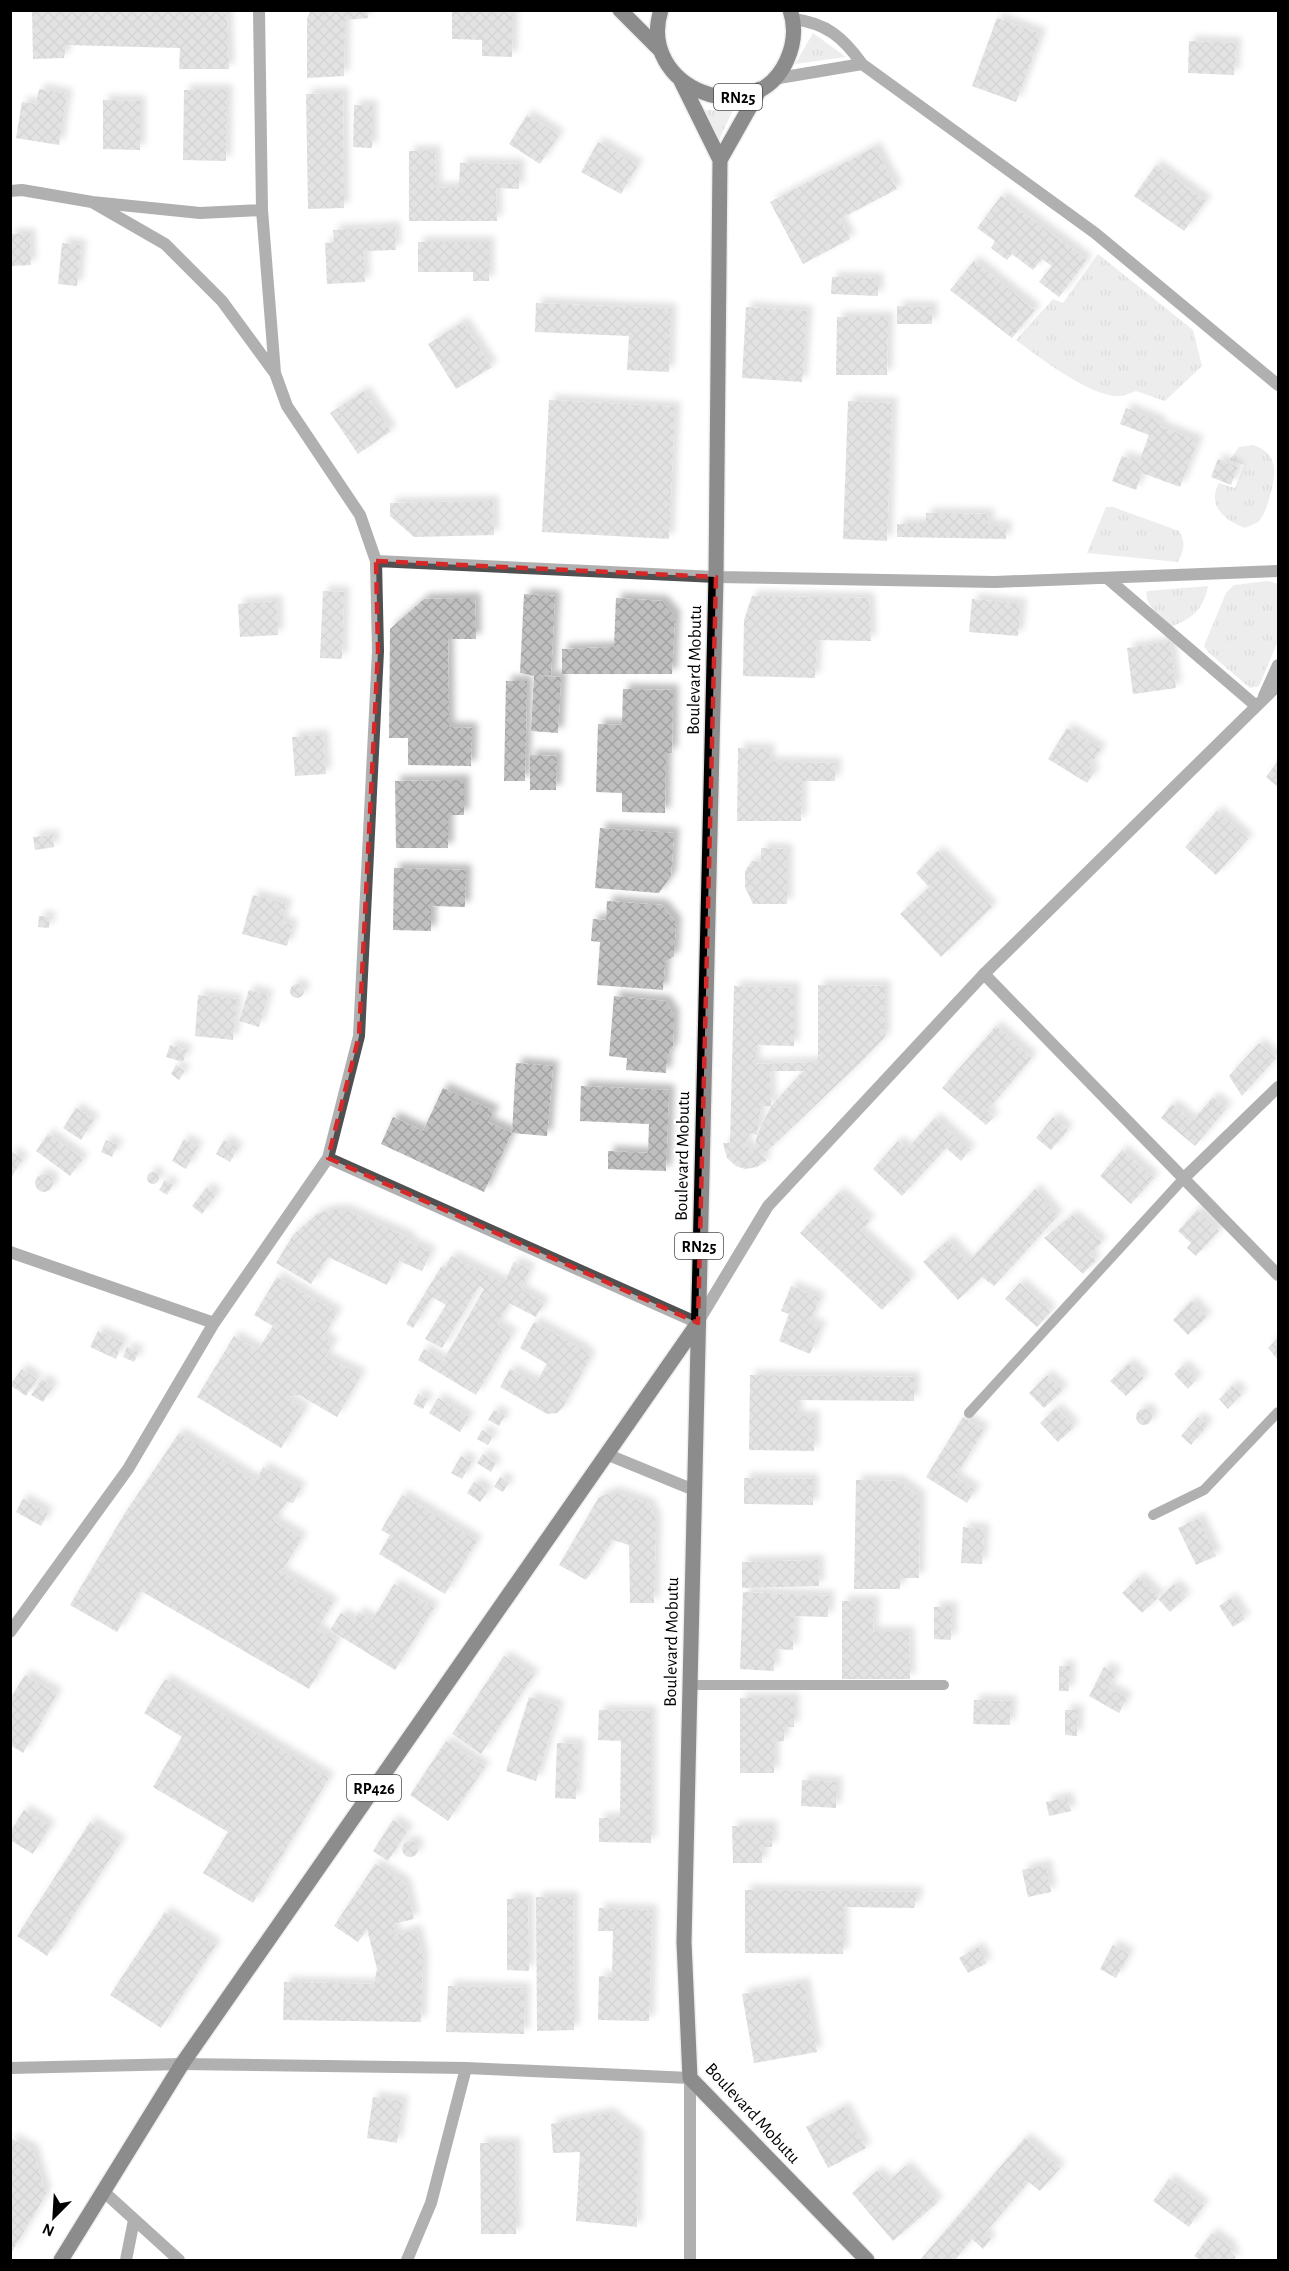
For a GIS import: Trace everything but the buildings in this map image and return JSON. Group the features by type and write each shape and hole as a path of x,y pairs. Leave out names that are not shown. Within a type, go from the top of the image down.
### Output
{"main road":[{"path":"620,10 661,51"},
{"name":"RN25","path":"661,10 658,34 661,51 669,67 681,81 720,160"},
{"name":"RN25","path":"681,81 711,96 728,98 760,89 773,79 784,65 792,49 792,15"},
{"name":"RN25","path":"720,160 760,89"},
{"name":"Boulevard Mobutu","path":"720,160 716,577 684,1942 690,2078 867,2260"},
{"name":"RP426","path":"61,2260 182,2064 698,1323"}],"street":[{"path":"10,1632 128,1469 214,1323 328,1158 359,1036 378,651 376,561 360,515 286,406 275,373 262,210 259,10"},
{"path":"792,15 815,22 833,33 851,49 862,64 1095,233 1278,385"},
{"path":"773,79 862,64"},
{"path":"10,191 22,190 92,202 200,213 262,210"},
{"path":"92,202 165,244 222,302 275,373"},
{"path":"376,561 716,577 995,582 1278,571"},
{"path":"1107,578 1259,701"},
{"path":"1259,701 1278,665"},
{"path":"328,1158 698,1323 768,1206 984,974 1259,701 1278,685"},
{"path":"984,974 1278,1275"},
{"path":"1184,1179 1278,1087"},
{"path":"10,1252 214,1323"},
{"path":"606,1454 694,1491"},
{"path":"10,2068 182,2064 466,2068 690,2078 690,2260"},
{"path":"407,2260 431,2203 466,2068"},
{"path":"103,2191 179,2260"},
{"path":"126,2260 134,2220"}],"lane":[{"path":"969,1413 1184,1179"},
{"path":"1153,1515 1204,1491 1278,1412"},
{"path":"690,1685 944,1685"}],"highlighted area":[{"path":"376,561 716,577 698,1323 328,1158 359,1036 378,651"}],"green space":[{"path":"813,33 846,57 795,64"},
{"path":"704,110 733,110 718,142"},
{"path":"1098,254 1193,330 1202,366 1165,401 1136,391 1119,396 1101,393 1062,373 1016,340 1053,299 1063,303"},
{"path":"1253,445 1267,453 1271,459 1274,465 1274,479 1263,516 1258,522 1245,528 1225,517 1220,512 1215,499 1219,483 1235,488 1244,465 1230,460 1239,447"},
{"path":"1106,507 1113,507 1179,531 1183,539 1183,546 1178,562 1087,553"},
{"path":"1268,581 1278,584 1278,641 1259,686 1250,688 1204,646 1226,593 1234,585"},
{"path":"1208,586 1204,601 1196,612 1186,620 1172,626 1154,610 1148,601 1147,591"}]}
